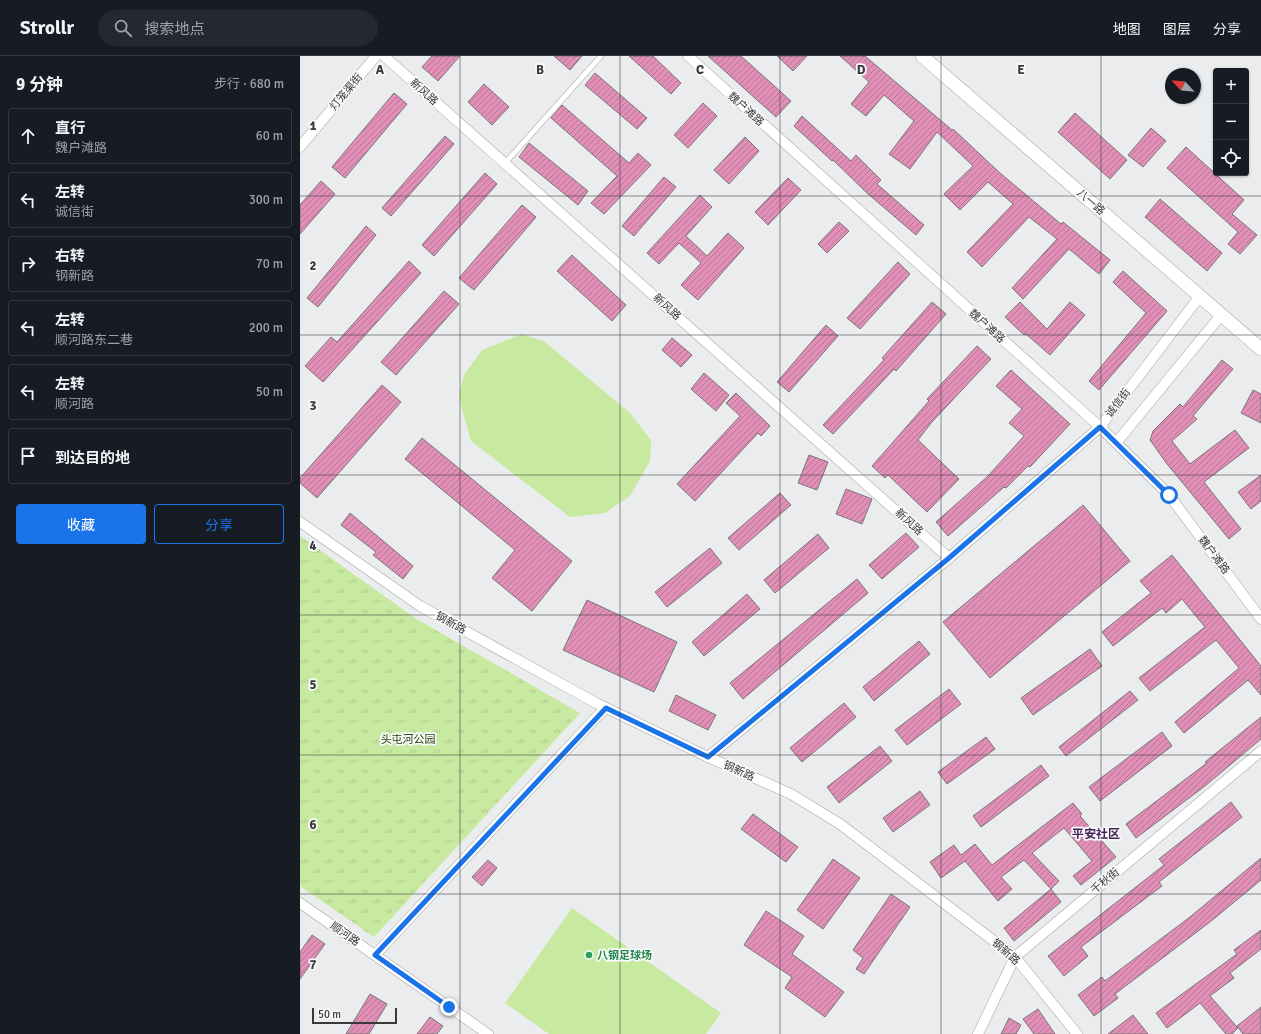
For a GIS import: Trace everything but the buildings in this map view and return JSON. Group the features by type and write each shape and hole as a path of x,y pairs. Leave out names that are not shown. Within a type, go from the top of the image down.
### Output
{"street":[{"name":"灯笼渠街","path":"300,147 376,56"},
{"name":"新风路","path":"384,56 949,558"},
{"name":"魏户滩路","path":"688,56 1100,427 1169,495 1261,619"},
{"name":"八一路","path":"922,56 1261,349"},
{"name":"诚信街","path":"708,757 949,558 1100,427 1200,296"},
{"path":"1116,443 1222,314"},
{"name":"钢新路","path":"300,522 420,606 606,708 708,757 791,794 840,824 1015,957 1077,1034"},
{"path":"375,955 606,708"},
{"name":"千秋街","path":"978,1034 1015,957 1261,751"},
{"name":"顺河路","path":"300,903 488,1034"}],"lane":[{"path":"505,163 601,56"}],"green space":[{"path":"522,334 545,342 630,413 651,440 650,461 630,496 605,513 570,517 471,441 459,395 464,375 482,350"},
{"name":"头屯河公园","path":"300,536 415,618 580,713 374,937 300,886"},
{"name":"八钢足球场","path":"572,908 721,1013 706,1034 549,1034 505,1003"}],"place":[{"name":"八钢足球场","path":"589,955"}],"district":[{"name":"平安社区","path":"1096,834"}],"route":[{"path":"449,1007 375,955 606,708 708,757 949,558 1100,427 1169,495"}]}
